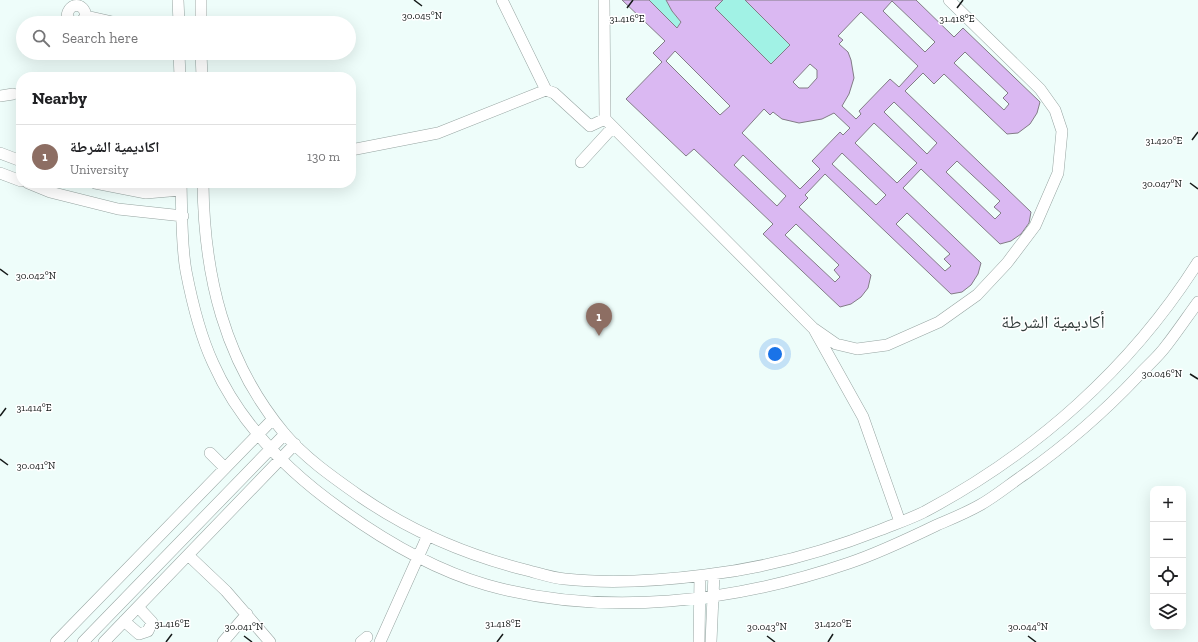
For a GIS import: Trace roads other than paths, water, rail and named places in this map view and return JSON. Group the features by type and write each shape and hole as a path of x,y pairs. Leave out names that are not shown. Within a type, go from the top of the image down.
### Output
{"street":[{"path":"178,0 179,16"},
{"path":"201,0 201,16"},
{"path":"502,0 546,90"},
{"path":"604,0 605,119 813,328 836,344 857,349 887,345 939,322 977,295 1007,263 1035,226 1058,173 1062,131 1055,110 1040,89 950,0"},
{"path":"67,16 67,11 71,6 76,5 85,11 84,16"},
{"path":"179,60 180,72"},
{"path":"201,60 202,72"},
{"path":"356,149 438,133 546,90 554,93 590,126 605,119"},
{"path":"0,96 13,94"},
{"path":"581,162 613,127"},
{"path":"0,153 16,159"},
{"path":"0,173 16,178"},
{"path":"40,188 50,192 118,209 182,216"},
{"path":"120,188 146,193 171,188"},
{"path":"181,188 186,268 196,315 210,356 239,410 271,450 311,488 372,531 434,565 485,584 534,595 578,601 630,604 713,595 792,579 849,563 894,546 981,504 1061,448 1107,408 1164,348 1198,302"},
{"path":"203,188 207,253 216,298 231,344 258,397 285,434 332,477 384,513 428,535 486,560 562,579 629,582 714,574 790,560 854,540 921,513 983,477 1042,436 1091,393 1133,350 1178,294 1198,262"},
{"path":"813,328 863,417 900,522"},
{"path":"56,642 273,418"},
{"path":"83,642 285,434"},
{"path":"104,642 295,444"},
{"path":"210,453 225,468"},
{"path":"380,642 428,535"},
{"path":"188,555 226,591 270,642"},
{"path":"710,642 714,574"},
{"path":"699,642 700,576"},
{"path":"124,620 139,634 148,631 152,622 138,607"},
{"path":"223,642 247,614"}],"place":[{"name":"اكاديمية الشرطة","path":"599,336"}],"district":[{"name":"أكاديمية الشرطة","path":"1053,322"}]}
